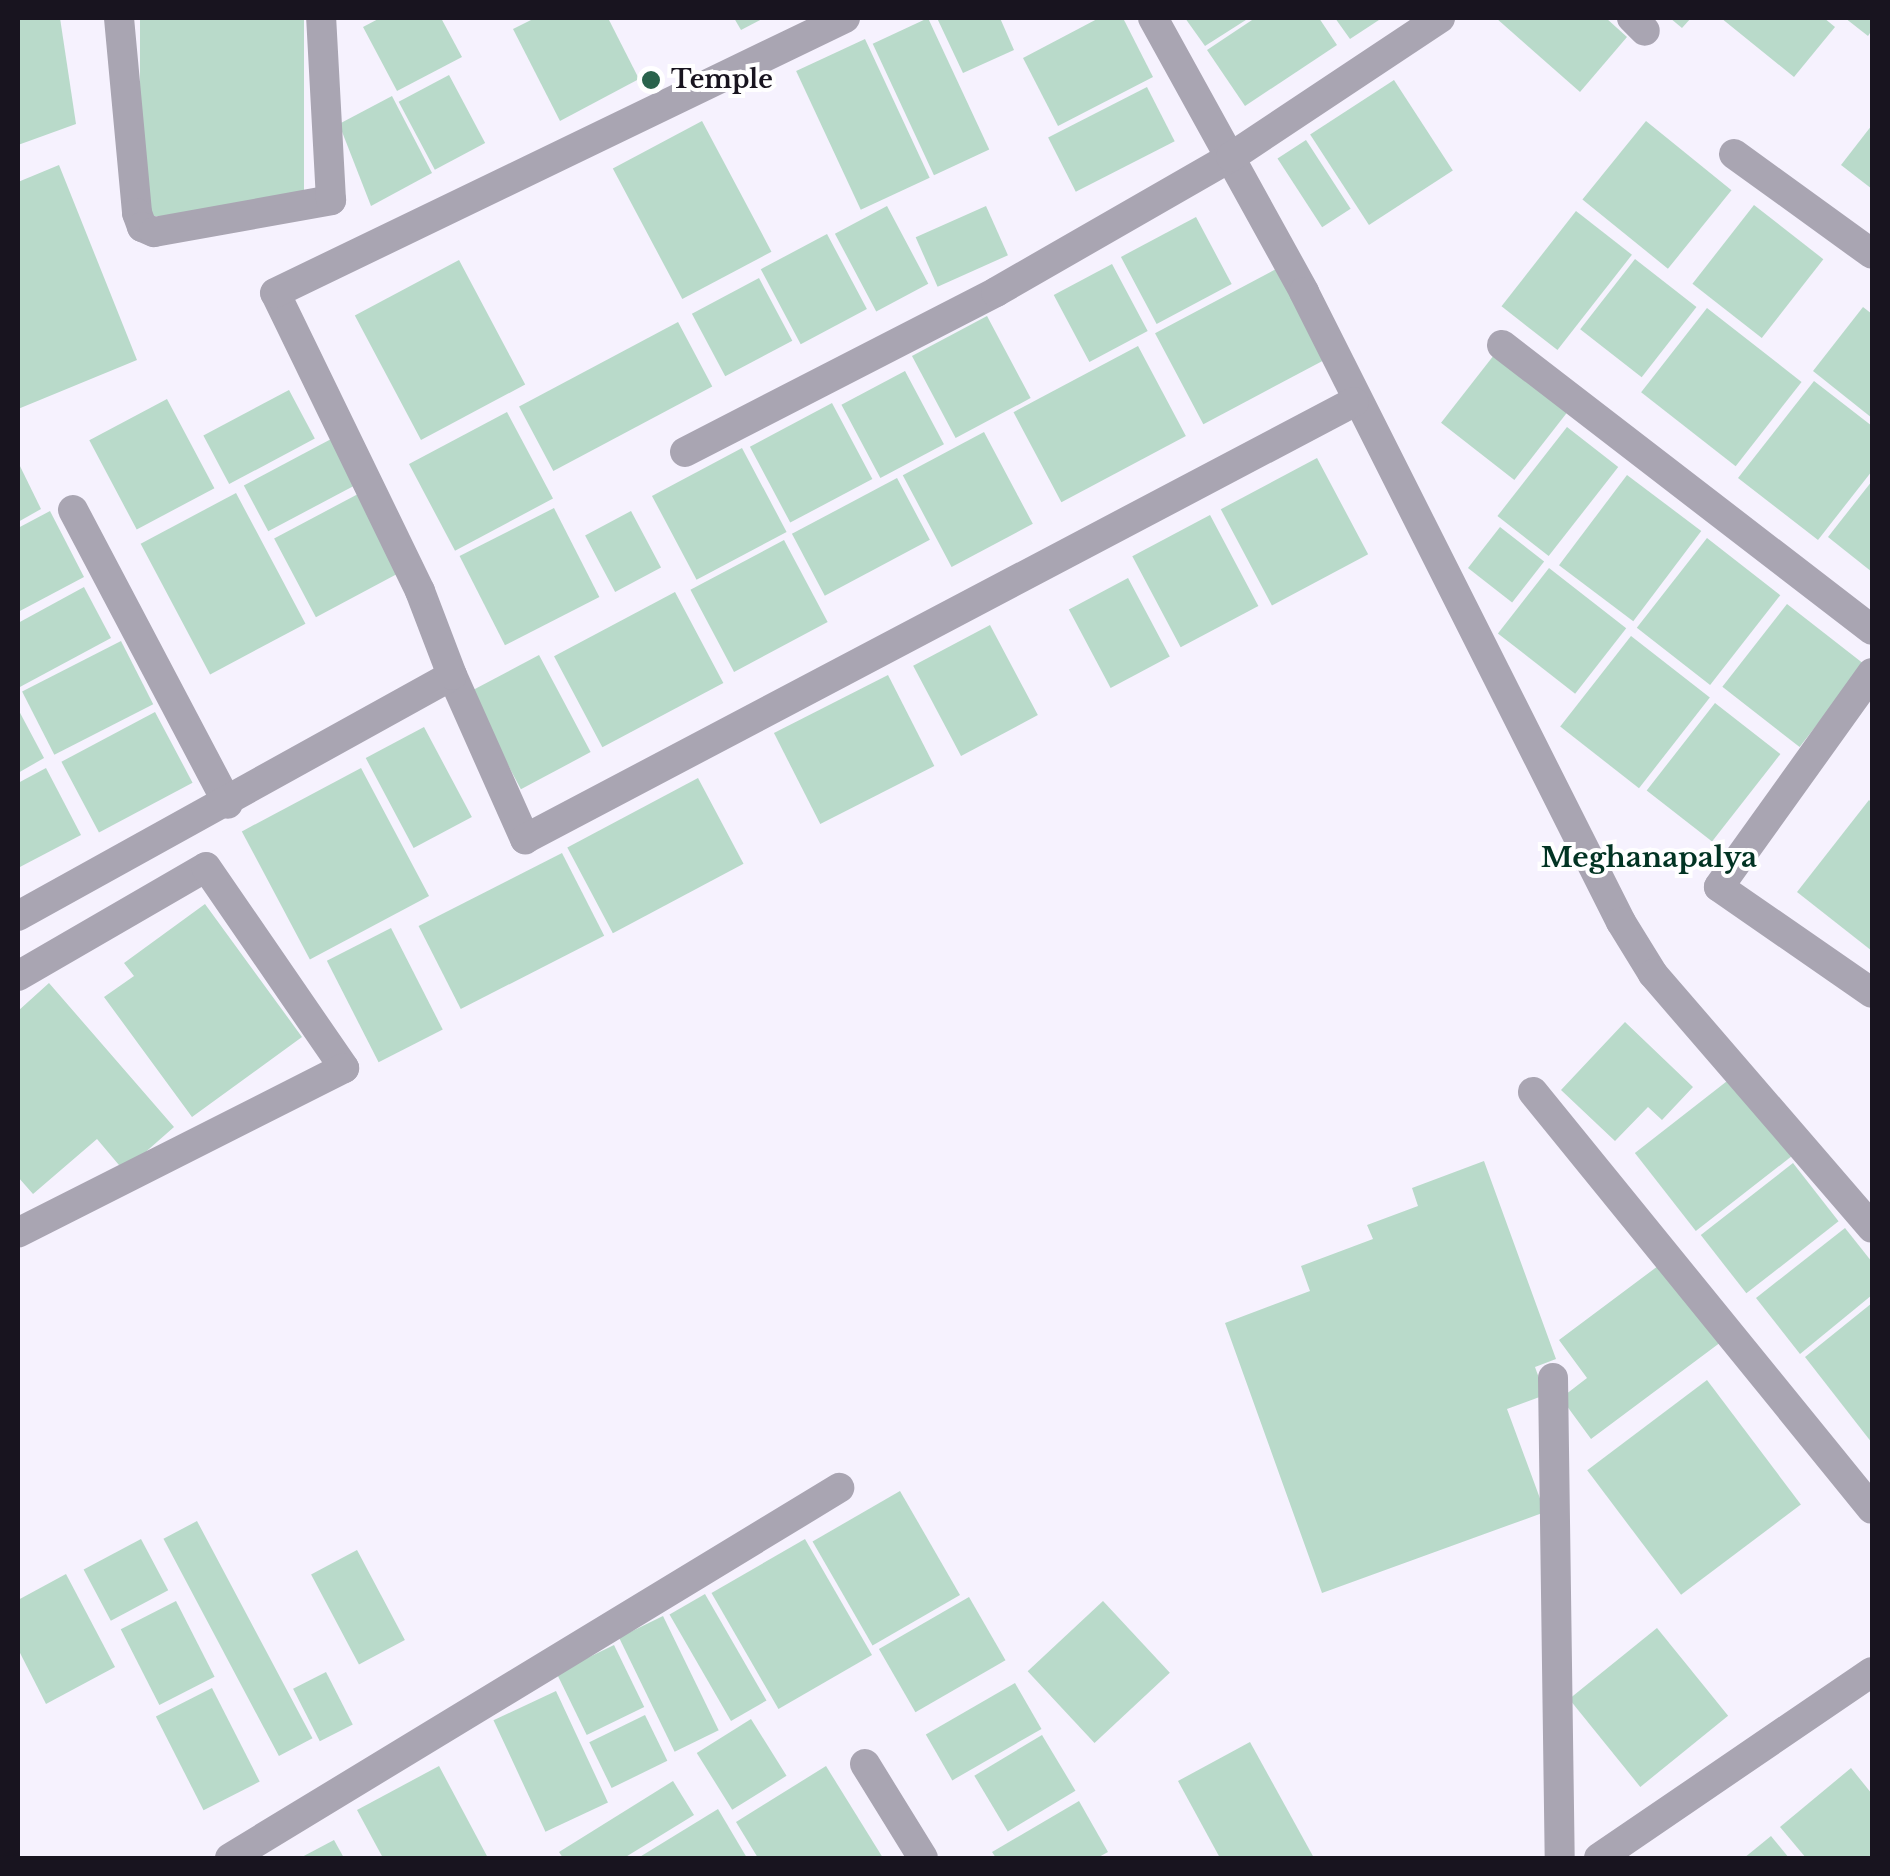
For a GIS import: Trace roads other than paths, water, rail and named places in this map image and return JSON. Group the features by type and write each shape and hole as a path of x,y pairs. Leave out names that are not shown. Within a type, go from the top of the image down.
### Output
{"street":[{"path":"119,18 137,213 142,227 154,232 330,200 320,18"},
{"path":"846,18 275,294 420,592 524,839 1354,402"},
{"path":"1152,18 1304,292 1354,402 1653,974 1872,1228"},
{"path":"685,452 937,325 1230,157 1440,18"},
{"path":"1734,154 1872,254"},
{"path":"1502,345 1872,630"},
{"path":"73,510 228,804"},
{"path":"1872,673 1719,887 1872,993"},
{"path":"18,916 228,804 452,675"},
{"path":"18,976 206,867 344,1068 18,1232"},
{"path":"1533,1092 1872,1510"},
{"path":"1553,1378 1560,1858"},
{"path":"230,1858 838,1488"},
{"path":"1599,1858 1872,1672"},
{"path":"866,1764 922,1858"}],"place":[{"name":"Temple","path":"651,80"}],"district":[{"name":"Meghanapalya","path":"1649,858"}]}
